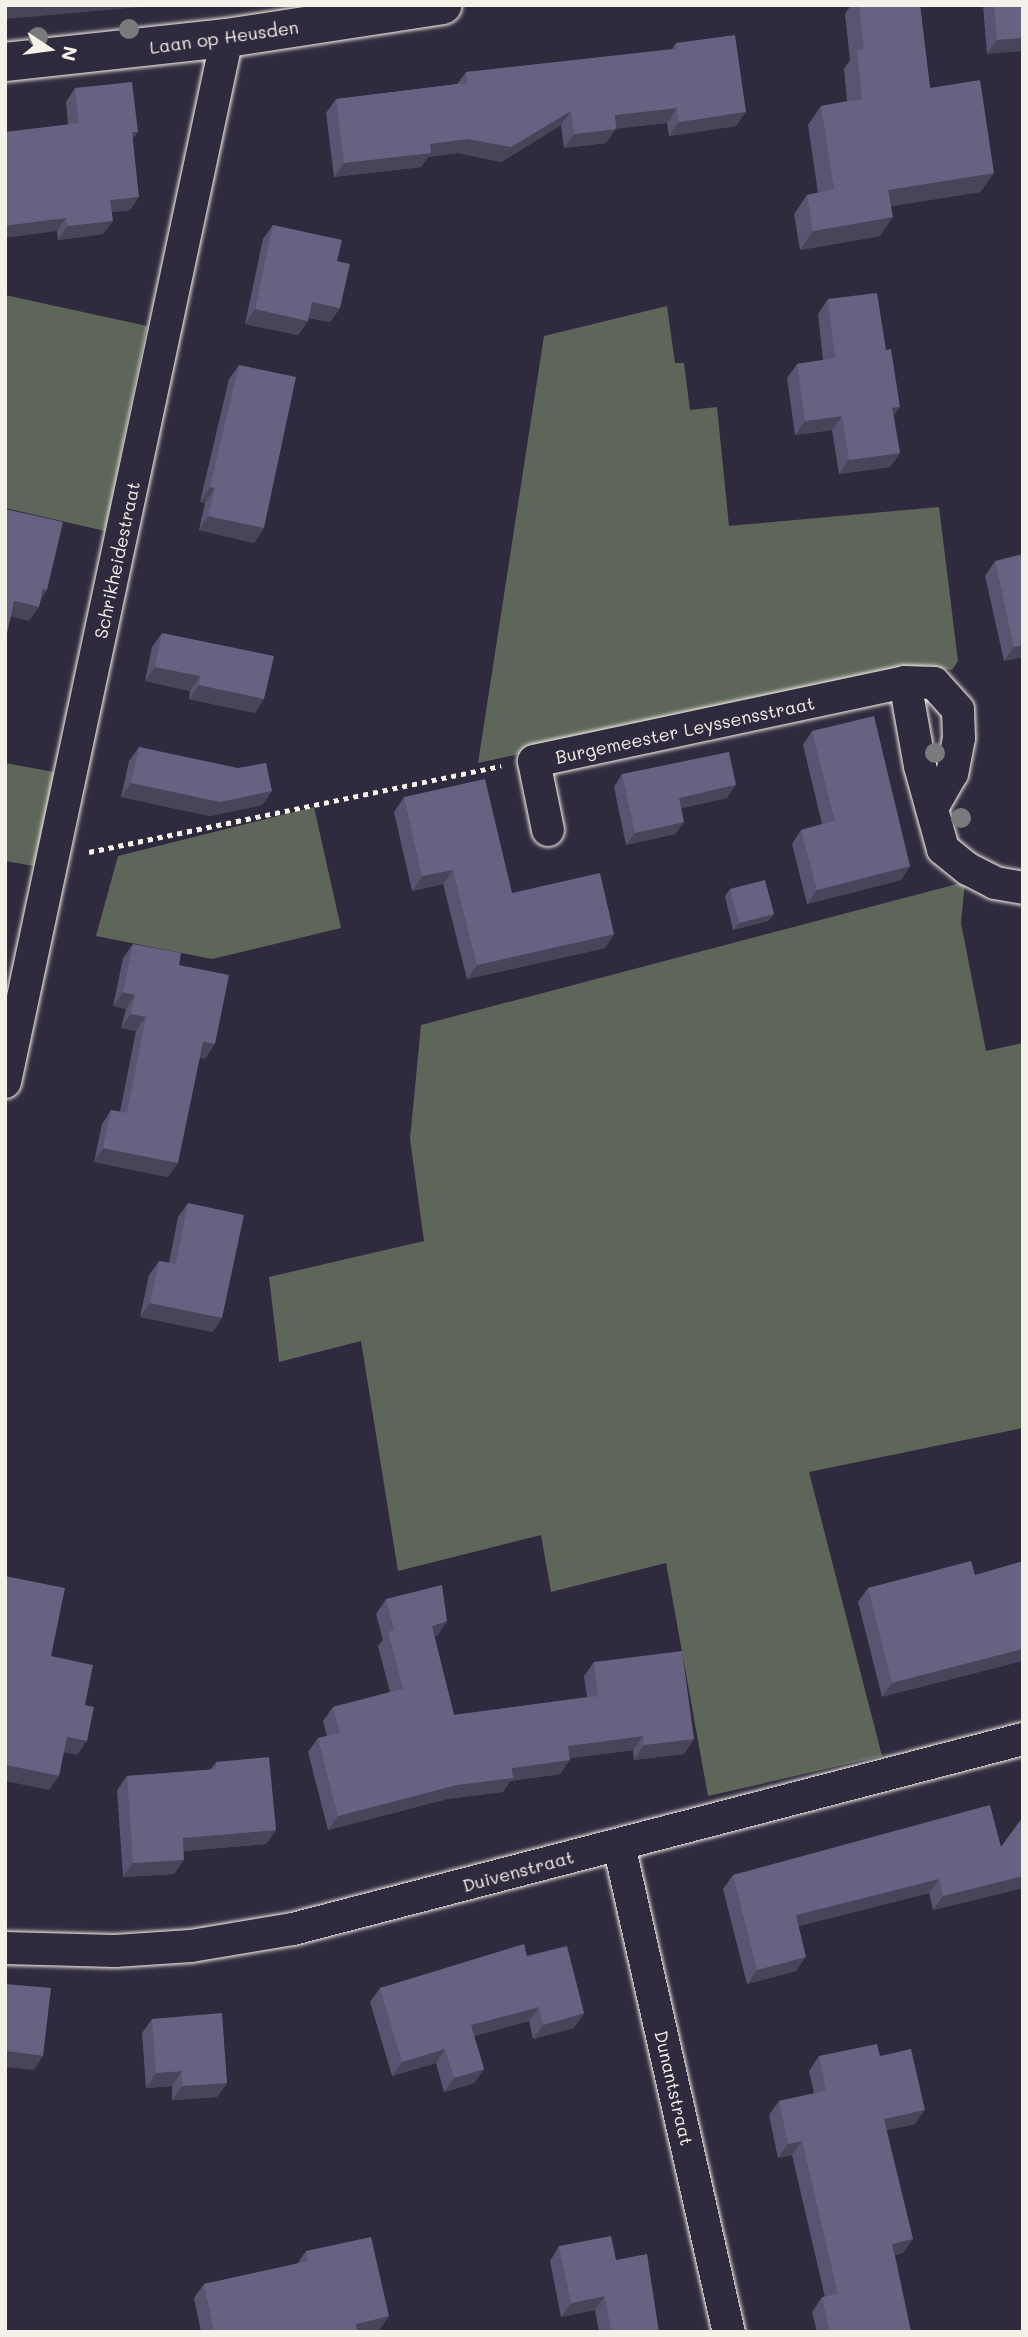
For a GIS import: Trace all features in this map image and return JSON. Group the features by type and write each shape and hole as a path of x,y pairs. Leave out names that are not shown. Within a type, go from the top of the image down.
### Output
{"street":[{"name":"Laan op Heusden","path":"5,62 227,38 374,10 442,5"},
{"name":"Schrikheidestraat","path":"5,1082 227,38"},
{"name":"Burgemeester Leyssensstraat","path":"548,830 534,761 905,682 934,683 958,710 959,738 952,773 932,808"},
{"path":"905,682 943,849 986,878 1023,888"},
{"name":"Duivenstraat","path":"5,1948 115,1951 191,1946 293,1929 1023,1739"},
{"name":"Dunantstraat","path":"619,1845 729,2332"}],"path":[{"path":"53,859 474,770 534,761"}],"green space":[{"path":"5,295 147,326 105,531 5,508"},
{"path":"667,306 675,363 684,363 690,410 717,407 729,526 939,507 958,661 952,670 928,666 478,763 544,336"},
{"path":"5,763 54,772 34,866 5,861"},
{"path":"314,807 341,928 212,959 96,936 118,856"},
{"path":"965,882 961,923 986,1051 1023,1043 1023,1428 809,1472 882,1756 708,1796 666,1563 551,1592 541,1535 398,1571 361,1341 279,1362 269,1277 424,1241 410,1139 421,1025"}],"building":[{"path":"859,5 920,5 930,88 980,80 994,173 888,190 893,217 813,231 807,195 834,189 821,106 862,99 857,50 864,49"},
{"path":"994,5 1023,5 1023,38 997,40"},
{"path":"735,35 746,112 679,122 677,108 615,115 616,129 574,134 571,111 511,147 468,139 430,144 431,153 344,163 336,99 467,83 466,72 677,49 676,43"},
{"path":"132,82 138,132 132,132 139,197 110,200 113,221 67,226 66,218 5,226 5,132 79,123 75,88"},
{"path":"273,225 342,240 337,261 350,264 340,308 312,302 308,321 255,309"},
{"path":"877,293 886,350 891,349 900,407 892,408 900,453 849,460 842,416 805,421 797,364 835,358 828,299"},
{"path":"239,365 296,377 264,528 208,516 215,488 210,487"},
{"path":"5,509 63,522 47,590 43,589 39,607 14,601 5,643"},
{"path":"1023,554 1023,645 1014,647 995,561"},
{"path":"162,633 274,656 264,699 199,685 200,676 155,667"},
{"path":"874,716 910,866 817,890 801,830 835,821 812,731"},
{"path":"139,747 238,768 266,763 272,791 220,802 131,783"},
{"path":"729,752 736,785 679,798 684,822 635,833 622,774"},
{"path":"485,779 512,893 600,873 614,934 477,965 453,870 422,876 404,797"},
{"path":"765,880 774,914 739,923 730,889"},
{"path":"133,944 181,953 179,965 229,975 215,1044 203,1042 178,1163 103,1148 111,1110 127,1113 146,1017 131,1014 135,995 123,992"},
{"path":"188,1203 244,1215 222,1318 150,1303 159,1261 176,1264"},
{"path":"971,1561 975,1575 1023,1561 1023,1649 892,1683 868,1588"},
{"path":"5,1576 65,1588 51,1656 93,1665 85,1705 94,1707 87,1741 67,1737 59,1776 5,1765"},
{"path":"442,1585 447,1621 432,1626 454,1715 598,1696 594,1662 682,1651 694,1739 644,1745 643,1736 568,1746 570,1760 512,1768 513,1778 457,1785 338,1816 318,1738 340,1733 333,1707 403,1689 388,1632 394,1630 386,1599"},
{"path":"269,1757 276,1830 183,1838 184,1860 133,1863 127,1776 216,1769 216,1762"},
{"path":"990,1805 1001,1847 1023,1817 1023,1876 943,1896 939,1879 796,1915 806,1957 757,1970 733,1875"},
{"path":"524,1944 527,1956 567,1946 584,2013 543,2025 539,2007 471,2025 484,2069 454,2078 445,2049 402,2062 380,1988"},
{"path":"5,1984 51,1988 43,2056 5,2051"},
{"path":"222,2013 227,2083 182,2086 182,2071 156,2073 152,2019"},
{"path":"877,2044 880,2056 911,2049 925,2110 884,2119 913,2239 892,2244 911,2332 830,2332 822,2297 838,2294 802,2141 788,2144 779,2101 826,2091 819,2056"},
{"path":"611,2236 616,2260 647,2254 659,2332 611,2332 605,2296 571,2303 559,2246"},
{"path":"371,2237 389,2316 356,2324 357,2330 348,2332 214,2332 204,2284 308,2261 306,2251"}]}
